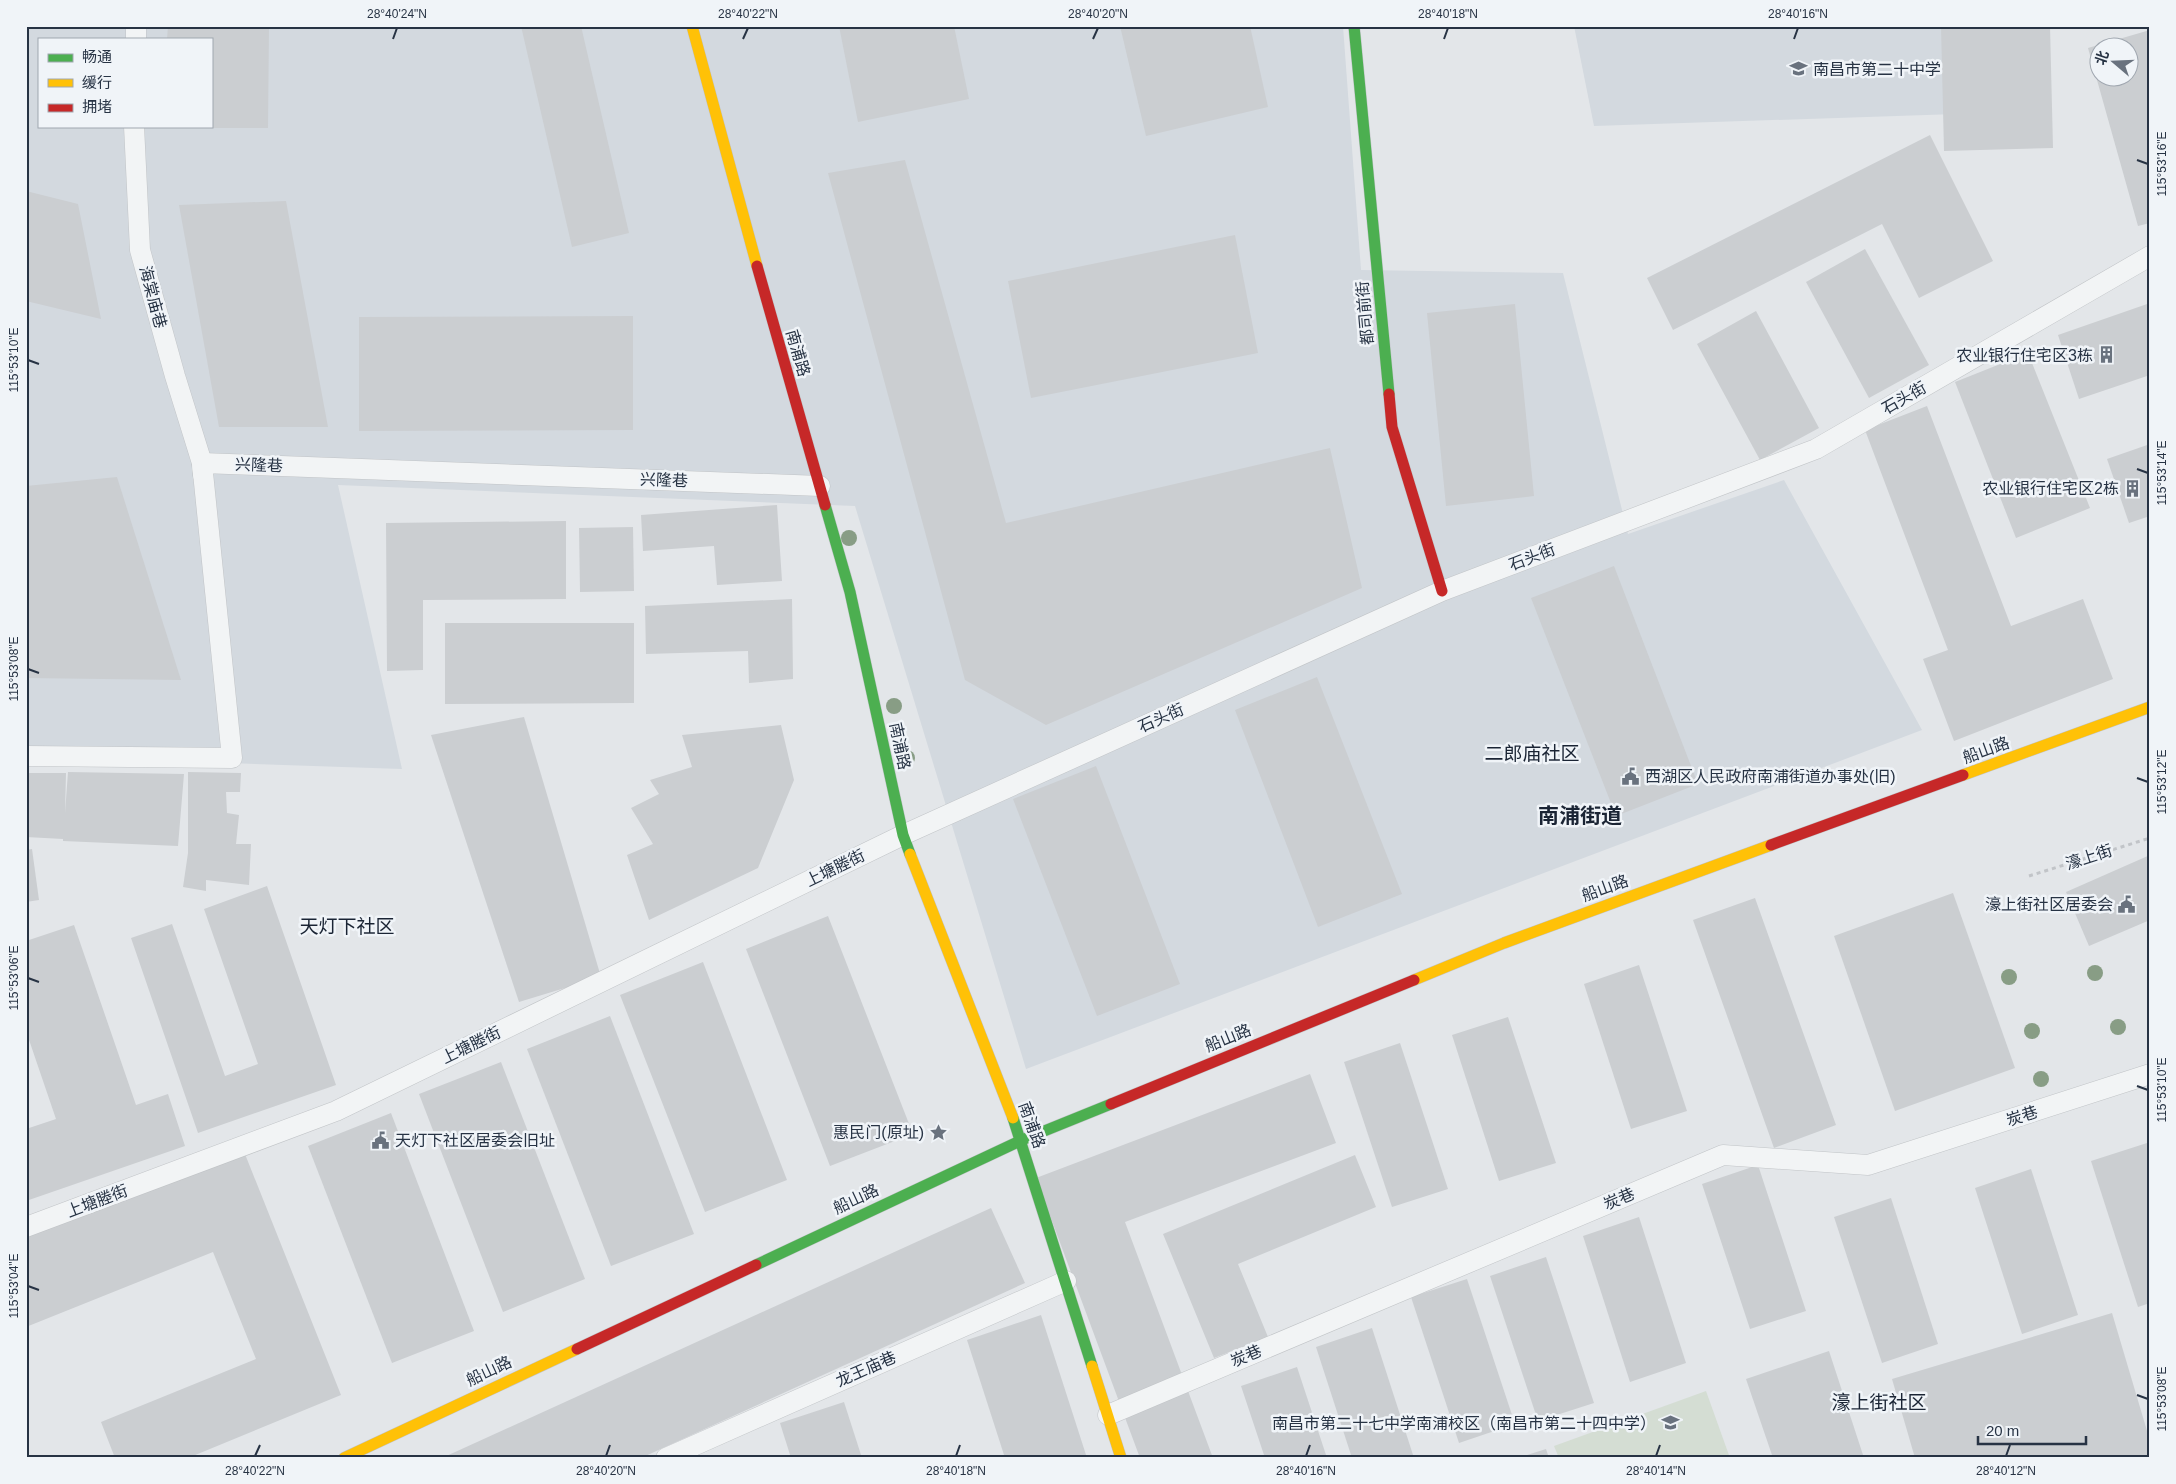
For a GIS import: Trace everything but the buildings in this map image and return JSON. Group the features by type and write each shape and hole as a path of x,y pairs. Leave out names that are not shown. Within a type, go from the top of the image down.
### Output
{"street":[{"name":"南浦路","path":"692,26 741,212 850,592 903,835 1022,1140 1121,1458"},
{"name":"都司前街","path":"1354,26 1392,427 1442,591"},
{"name":"船山路","path":"344,1458 1022,1140 1504,942 2150,707"}],"lane":[{"name":"海棠庙巷","path":"26,756 232,758 202,463 175,376 140,250 134,128"},
{"name":"石头街","path":"903,835 1442,591 1816,449 2150,256"},
{"name":"兴隆巷","path":"202,463 820,486"},
{"name":"上塘塍街","path":"26,1227 336,1111 903,835"},
{"name":"炭巷","path":"1108,1415 1723,1155 1868,1165 2150,1074"},
{"name":"龙王庙巷","path":"666,1458 1066,1281"}],"path":[{"name":"濠上街","path":"2028,876 2150,838"}],"shaded area":[{"path":"26,26 1343,26 1361,270 1563,273 1628,534 1784,480 1922,730 1026,1069 855,506 338,485 402,769 26,756"},
{"name":"南昌市第二十中学","path":"1574,26 2014,26 2015,112 1594,126"},
{"name":"南昌市第二十七中学南浦校区（南昌市第二十四中学）","path":"1706,1391 1730,1458 1559,1458 1554,1446"}],"traffic: fast":[{"path":"1354,26 1389,394"},
{"path":"825,505 850,592 903,835 910,854"},
{"path":"756,1265 1022,1140 1111,1104"},
{"path":"1013,1118 1092,1366"}],"traffic: slow":[{"path":"692,26 757,266"},
{"path":"1963,775 2150,707"},
{"path":"1414,980 1504,943 1771,845"},
{"path":"910,854 1013,1118"},
{"path":"344,1458 577,1349"},
{"path":"1092,1366 1121,1458"}],"traffic: jam":[{"path":"757,266 825,505"},
{"path":"1389,394 1392,427 1442,591"},
{"path":"1771,845 1963,775"},
{"path":"1111,1104 1414,980"},
{"path":"577,1349 756,1265"}],"place":[{"name":"南昌市第二十中学","path":"1799,69"},
{"name":"农业银行住宅区3栋","path":"2107,355"},
{"name":"农业银行住宅区2栋","path":"2133,488"},
{"name":"西湖区人民政府南浦街道办事处(旧)","path":"1631,776"},
{"name":"濠上街社区居委会","path":"2127,904"},
{"name":"惠民门(原址)","path":"938,1132"},
{"name":"天灯下社区居委会旧址","path":"381,1140"},
{"name":"南昌市第二十七中学南浦校区（南昌市第二十四中学）","path":"1670,1423"}],"district":[{"name":"二郎庙社区","path":"1532,753"},
{"name":"南浦街道","path":"1580,815"},
{"name":"天灯下社区","path":"347,926"},
{"name":"濠上街社区","path":"1879,1402"}]}
